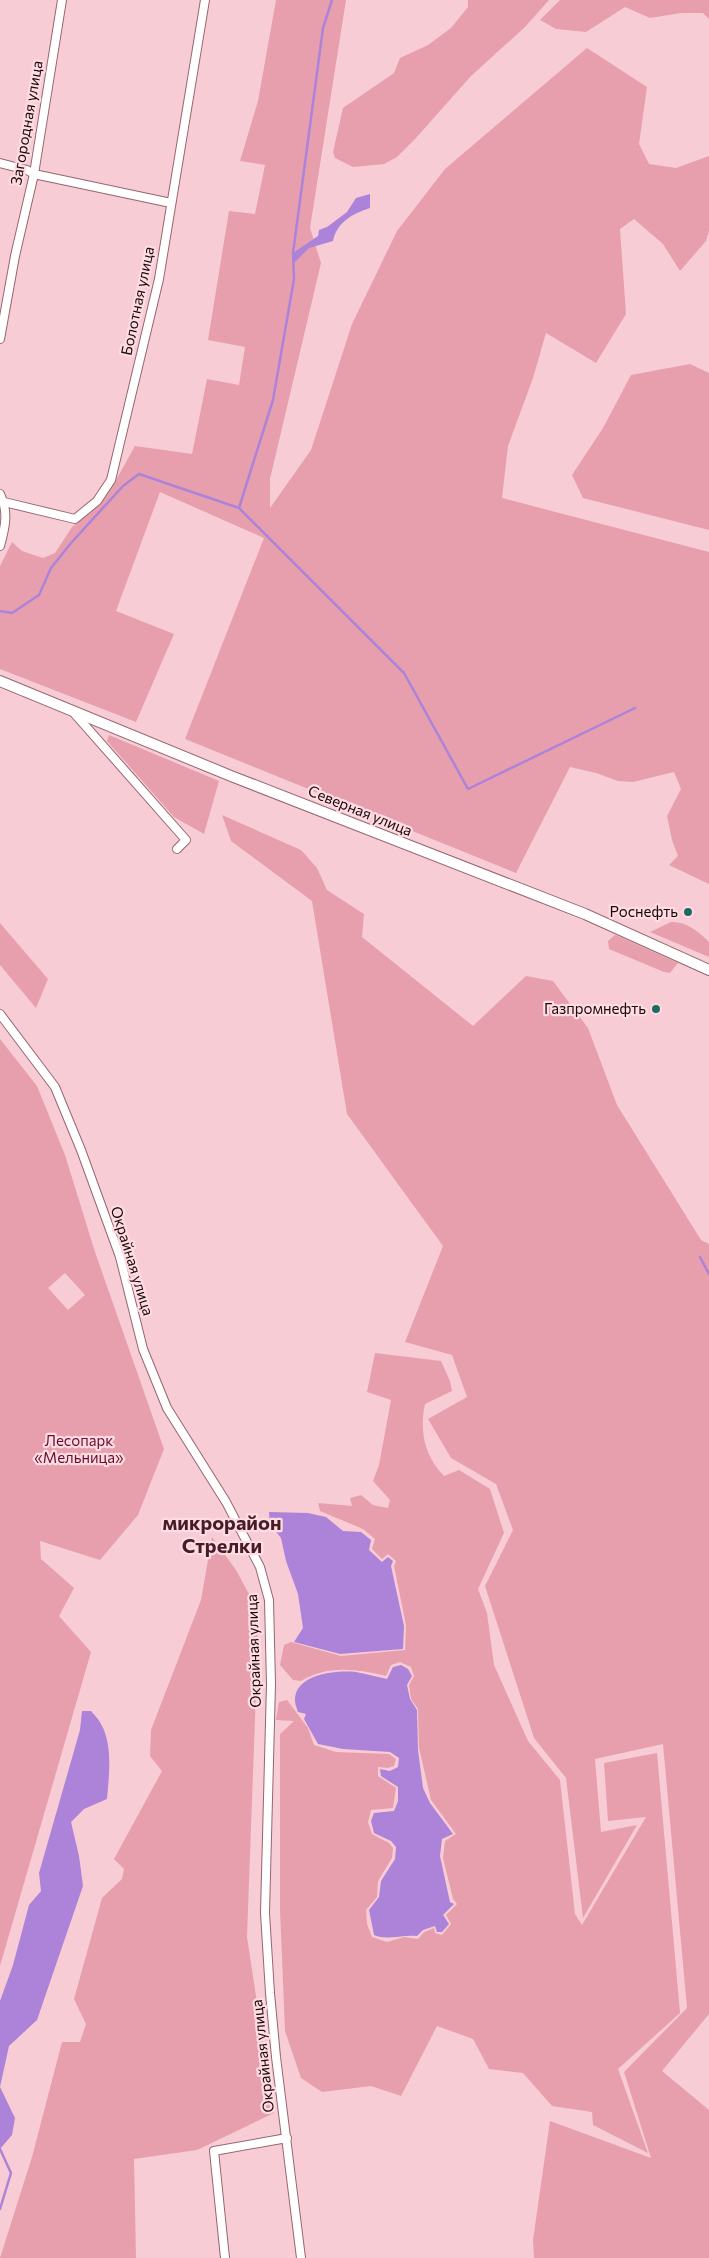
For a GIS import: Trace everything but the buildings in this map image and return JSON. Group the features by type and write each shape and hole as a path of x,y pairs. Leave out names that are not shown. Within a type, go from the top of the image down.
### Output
{"main road":[{"name":"Северная улица","path":"0,681 231,776 585,914 709,970"}],"street":[{"name":"Загородная улица","path":"0,339 15,256 34,174 62,0"},
{"name":"Болотная улица","path":"4,502 74,519 97,501 111,480 159,279 205,0"},
{"path":"0,163 27,170 34,174 171,203"},
{"path":"0,494 4,502 6,524 0,546"},
{"path":"71,709 186,840 177,849"},
{"name":"Окрайная улица","path":"0,1014 55,1087 81,1150 120,1257 143,1349 167,1408 230,1510 260,1567 269,1600 271,1684 265,1913 270,1993 301,2258"},
{"path":"225,2258 214,2150 286,2138"}],"green space":[{"path":"276,0 346,0 310,228 321,263 270,479 270,508 311,450 352,324 397,231 445,169 587,48 647,87 639,144 649,164 676,168 709,156 709,231 706,241 680,271 663,244 634,219 620,229 626,314 596,363 546,333 533,378 508,446 502,498 709,552 709,884 669,865 678,856 672,840 667,816 681,789 674,772 633,782 618,781 596,773 570,767 516,873 185,739 264,538 160,492 116,611 174,634 136,722 0,669 0,566 12,542 22,551 43,558 55,553 72,527 97,506 116,480 135,446 192,454 207,379 239,385 245,347 208,340 229,211 255,214 265,165 240,161 258,101"},
{"path":"468,0 549,0 525,27 471,76 397,157 384,164 353,167 335,158 333,152 343,108 394,73 400,58 428,45 451,28 468,7"},
{"path":"560,0 709,0 709,19 703,13 681,13 650,18 625,7 586,32 556,29 540,20"},
{"path":"690,364 709,373 709,530 583,498 572,475 603,428 631,375"},
{"path":"109,735 219,781 204,834 174,817 107,741"},
{"path":"222,815 301,850 317,868 327,890 364,914 362,937 473,1026 526,976 553,981 588,1028 617,1105 701,1240 709,1244 709,2014 662,2071 709,2110 709,2258 534,2258 533,2240 550,2121 651,2158 624,2072 687,2008 663,1744 595,1759 601,1832 637,1825 583,1918 566,1778 534,1738 485,1586 513,1530 496,1484 451,1458 428,1419 467,1397 452,1355 405,1342 443,1246 347,1114 312,901 231,841"},
{"path":"671,922 687,925 705,938 709,942 709,957 650,932"},
{"path":"0,923 48,979 36,1008 0,965"},
{"path":"615,935 678,963 670,973 664,972 609,949 608,941"},
{"name":"Лесопарк «Мельница»","path":"0,1039 37,1086 65,1155 95,1252 164,1449 138,1515 100,1560 40,1541 41,1559 74,1588 59,1616 91,1652 0,1966","holes":["65,1273 85,1295 68,1310 48,1288"]},
{"path":"375,1353 441,1361 450,1381 452,1391 425,1404 423,1434 428,1452 437,1469 444,1476 459,1470 490,1489 504,1533 478,1589 487,1613 494,1665 528,1741 560,1780 575,1914 582,1925 646,1817 608,1821 604,1763 657,1753 680,2013 618,2069 648,2153 593,2125 592,2112 552,2106 523,2073 489,2069 473,2039 437,2026 401,2096 371,2086 322,2092 301,2078 285,2031 280,1910 280,1734 294,1721 276,1720 279,1702 287,1700 308,1728 314,1745 336,1752 389,1754 396,1759 394,1766 388,1768 378,1767 378,1776 396,1788 393,1808 371,1810 368,1822 372,1834 389,1843 393,1848 392,1858 378,1881 377,1897 366,1910 367,1924 372,1937 387,1942 404,1937 418,1939 424,1932 434,1928 435,1933 442,1935 451,1924 446,1915 457,1904 453,1899 443,1858 445,1841 456,1834 431,1800 419,1748 418,1709 411,1699 409,1685 414,1676 411,1667 400,1662 391,1665 386,1676 343,1670 322,1672 301,1681 293,1680 280,1665 284,1645 291,1642 341,1656 405,1650 406,1625 394,1566 396,1561 388,1554 382,1559 372,1549 375,1539 363,1529 320,1511 318,1503 352,1506 350,1498 361,1495 373,1505 388,1508 390,1500 373,1481 379,1465 391,1400 367,1392"},
{"path":"212,1537 236,1570 250,1596 258,1637 247,1937 274,2113 197,2150 134,2159 136,2258 0,2258 32,2157 62,2042 80,2042 86,2024 74,1999 102,1898 122,1879 124,1869 114,1859 162,1771 150,1756 151,1730 201,1600"}],"shaded area":[{"path":"370,194 370,208 346,220 338,229 333,241 309,248 293,264 293,253 318,236 319,230 327,227 347,212 356,198"},
{"path":"269,1512 308,1513 326,1517 343,1531 361,1532 371,1540 369,1550 382,1562 388,1557 393,1561 391,1566 404,1626 403,1649 340,1654 294,1642 303,1628 298,1594 286,1561 281,1538 270,1524"},
{"path":"401,1665 408,1669 412,1676 407,1685 410,1699 417,1710 418,1750 423,1788 430,1803 453,1834 442,1839 440,1856 450,1902 454,1904 443,1915 449,1924 442,1932 437,1932 435,1926 423,1930 417,1936 379,1937 374,1935 369,1910 379,1897 381,1881 395,1859 396,1847 391,1841 374,1833 371,1821 374,1813 394,1811 398,1801 398,1787 381,1776 380,1769 390,1771 398,1767 399,1758 390,1752 343,1749 318,1744 304,1719 306,1714 298,1712 295,1701 301,1685 309,1679 328,1673 356,1672 387,1679 393,1667"},
{"path":"82,1711 91,1711 105,1732 109,1751 107,1799 84,1809 71,1822 79,1856 83,1886 37,2020 9,2046 0,2087 0,2001 13,1965 29,1905 41,1891 39,1873 80,1730"},
{"path":"0,2087 15,2118 12,2135 0,2149"}],"waterway":[{"path":"0,611 12,613 39,595 51,568 71,543 123,486 139,474 239,508 273,400 294,279 293,253 323,28 332,0"},
{"path":"239,508 404,673 468,789 635,708"},
{"path":"700,1257 709,1274"},
{"path":"0,2149 11,2173 0,2209"}],"place":[{"name":"Роснефть","path":"688,912"},
{"name":"Газпромнефть","path":"656,1009"}],"district":[{"name":"микрорайон Стрелки","path":"222,1534"}]}
